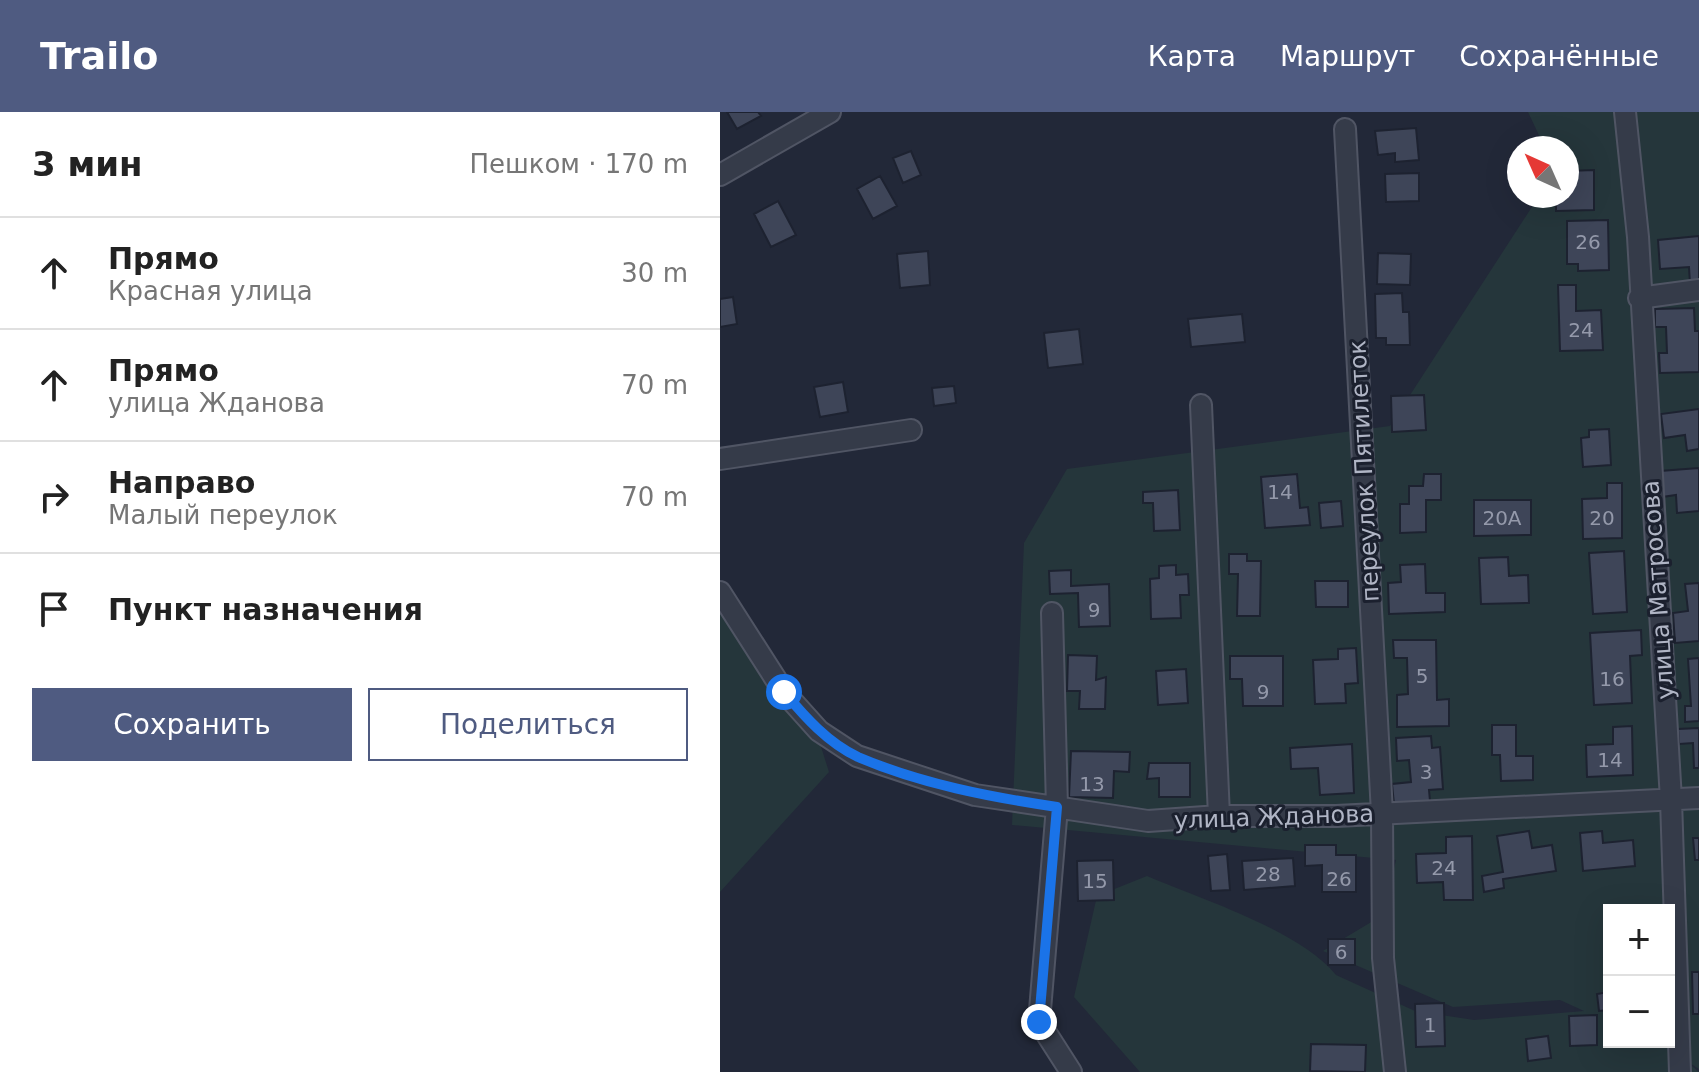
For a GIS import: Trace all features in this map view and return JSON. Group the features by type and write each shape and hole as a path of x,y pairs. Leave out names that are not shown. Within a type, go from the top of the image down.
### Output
{"street":[{"path":"720,175 830,112"},
{"name":"улица Матросова","path":"1625,112 1638,237 1639,298 1671,800 1681,1071"},
{"name":"переулок Пятилеток","path":"1345,129 1382,813 1383,958 1395,1072"},
{"path":"1639,298 1699,290"},
{"path":"1201,405 1219,816"},
{"path":"720,459 911,430"},
{"name":"улица Жданова","path":"720,592 768,669 803,716 857,756 975,795 1148,821 1699,798"},
{"path":"1052,613 1057,807 1039,1022 1071,1072"}],"shaded area":[{"path":"1528,112 1699,112 1699,1069 1685,1060 1699,1072 1140,1072 1074,997 1097,896 1147,876 1274,930 1319,959 1336,975 1415,1011 1474,1020 1584,1011 1560,1000 1453,1007 1323,951 1383,915 1396,860 1012,825 1024,543 1067,469 1390,426 1531,208 1579,208 1579,136 1539,136"},
{"path":"720,609 810,712 829,772 720,892"}],"building":[{"path":"727,112 758,112 761,116 737,129"},
{"path":"1416,128 1419,160 1395,162 1395,153 1378,155 1375,131"},
{"path":"911,151 921,175 903,183 893,158"},
{"path":"1594,170 1594,210 1556,211 1556,208 1579,208 1579,171"},
{"path":"1419,173 1419,201 1386,202 1385,174"},
{"path":"880,176 897,206 873,219 857,189"},
{"path":"778,201 796,235 771,247 754,214"},
{"path":"1608,220 1609,270 1578,271 1578,264 1567,264 1567,221"},
{"path":"1699,236 1699,283 1690,284 1689,267 1660,269 1658,240"},
{"path":"928,251 930,285 900,288 897,254"},
{"path":"1378,253 1411,254 1410,285 1377,284"},
{"path":"1558,285 1576,285 1576,311 1601,310 1603,350 1560,351"},
{"path":"1402,293 1403,312 1409,312 1410,345 1386,345 1386,338 1376,338 1375,294"},
{"path":"733,297 737,324 720,327 720,299"},
{"path":"1694,308 1695,331 1699,331 1699,372 1660,373 1659,353 1667,353 1666,327 1655,327 1655,309"},
{"path":"1242,314 1245,342 1191,347 1188,319"},
{"path":"1079,329 1083,364 1048,368 1044,333"},
{"path":"843,382 848,412 820,417 814,387"},
{"path":"954,386 956,403 934,406 932,388"},
{"path":"1424,395 1426,430 1392,432 1391,396"},
{"path":"1699,409 1699,449 1687,451 1685,435 1664,438 1661,414"},
{"path":"1609,429 1611,465 1583,467 1581,438 1589,437 1589,430"},
{"path":"1699,468 1699,511 1677,513 1676,495 1662,497 1660,471"},
{"path":"1297,474 1300,508 1308,507 1310,525 1265,528 1261,477"},
{"path":"1424,474 1441,474 1441,500 1426,500 1426,532 1400,533 1400,504 1409,504 1409,486 1423,486"},
{"path":"1607,483 1622,483 1622,538 1583,539 1582,499 1607,498"},
{"path":"1178,490 1180,530 1154,531 1153,503 1143,503 1143,492"},
{"path":"1474,500 1531,500 1531,535 1474,536"},
{"path":"1341,501 1343,526 1321,528 1319,503"},
{"path":"1624,551 1627,612 1593,614 1589,553"},
{"path":"1229,554 1247,554 1247,561 1261,561 1260,616 1237,616 1238,574 1229,574"},
{"path":"1508,557 1509,576 1528,575 1529,603 1481,604 1479,558"},
{"path":"1425,564 1426,593 1445,593 1445,612 1389,614 1388,583 1401,582 1400,565"},
{"path":"1176,565 1176,575 1188,574 1189,595 1180,595 1181,618 1151,619 1150,579 1159,578 1159,566"},
{"path":"1071,570 1071,586 1109,584 1110,626 1079,627 1078,593 1050,594 1049,571"},
{"path":"1315,581 1348,581 1348,607 1316,607"},
{"path":"1699,583 1699,641 1675,643 1673,613 1688,611 1685,584"},
{"path":"1641,630 1642,655 1630,656 1632,703 1594,705 1590,633"},
{"path":"1393,640 1436,640 1437,700 1449,699 1449,726 1397,727 1397,695 1408,694 1407,658 1394,658"},
{"path":"1356,648 1358,683 1345,684 1346,703 1315,704 1313,660 1338,659 1338,649"},
{"path":"1068,655 1097,656 1096,680 1106,677 1105,709 1079,709 1080,691 1067,691"},
{"path":"1230,656 1283,656 1283,706 1243,706 1242,679 1230,679"},
{"path":"1699,658 1699,721 1685,722 1685,706 1691,706 1688,659"},
{"path":"1186,669 1188,703 1158,705 1156,671"},
{"path":"1492,725 1516,725 1516,756 1533,756 1533,780 1501,781 1500,755 1492,755"},
{"path":"1632,726 1633,775 1587,777 1586,745 1613,744 1613,727"},
{"path":"1699,728 1699,768 1694,768 1693,743 1679,744 1678,729"},
{"path":"1431,736 1432,748 1440,747 1443,789 1429,790 1430,801 1394,804 1392,784 1411,782 1409,760 1397,761 1396,738"},
{"path":"1352,744 1354,793 1320,795 1318,768 1291,769 1290,748"},
{"path":"1071,751 1130,752 1129,772 1114,771 1113,798 1069,797"},
{"path":"1149,763 1190,763 1190,797 1159,797 1159,778 1147,779"},
{"path":"1529,831 1532,848 1552,845 1556,871 1503,879 1504,888 1484,892 1482,876 1503,872 1497,836"},
{"path":"1602,831 1603,843 1633,840 1635,866 1583,871 1580,833"},
{"path":"1472,836 1473,900 1444,900 1443,882 1417,883 1416,854 1446,853 1446,837"},
{"path":"1693,838 1699,838 1699,860 1695,860"},
{"path":"1305,845 1336,845 1336,855 1356,855 1356,892 1322,892 1322,865 1305,866"},
{"path":"1227,854 1230,890 1211,891 1208,856"},
{"path":"1293,858 1295,886 1244,890 1242,861"},
{"path":"1113,860 1114,900 1078,901 1077,861"},
{"path":"1328,939 1355,939 1355,965 1328,965"},
{"path":"1692,972 1699,972 1699,1014 1693,1014"},
{"path":"1603,993 1603,1011 1599,1011 1597,994"},
{"path":"1444,1003 1445,1046 1416,1047 1415,1004"},
{"path":"1597,1015 1597,1045 1570,1046 1569,1016"},
{"path":"1548,1036 1551,1058 1528,1061 1526,1039"},
{"path":"1311,1044 1366,1045 1365,1072 1310,1071"}],"route":[{"path":"784,692 819,731 857,756 975,795 1057,807 1039,1022"}]}
